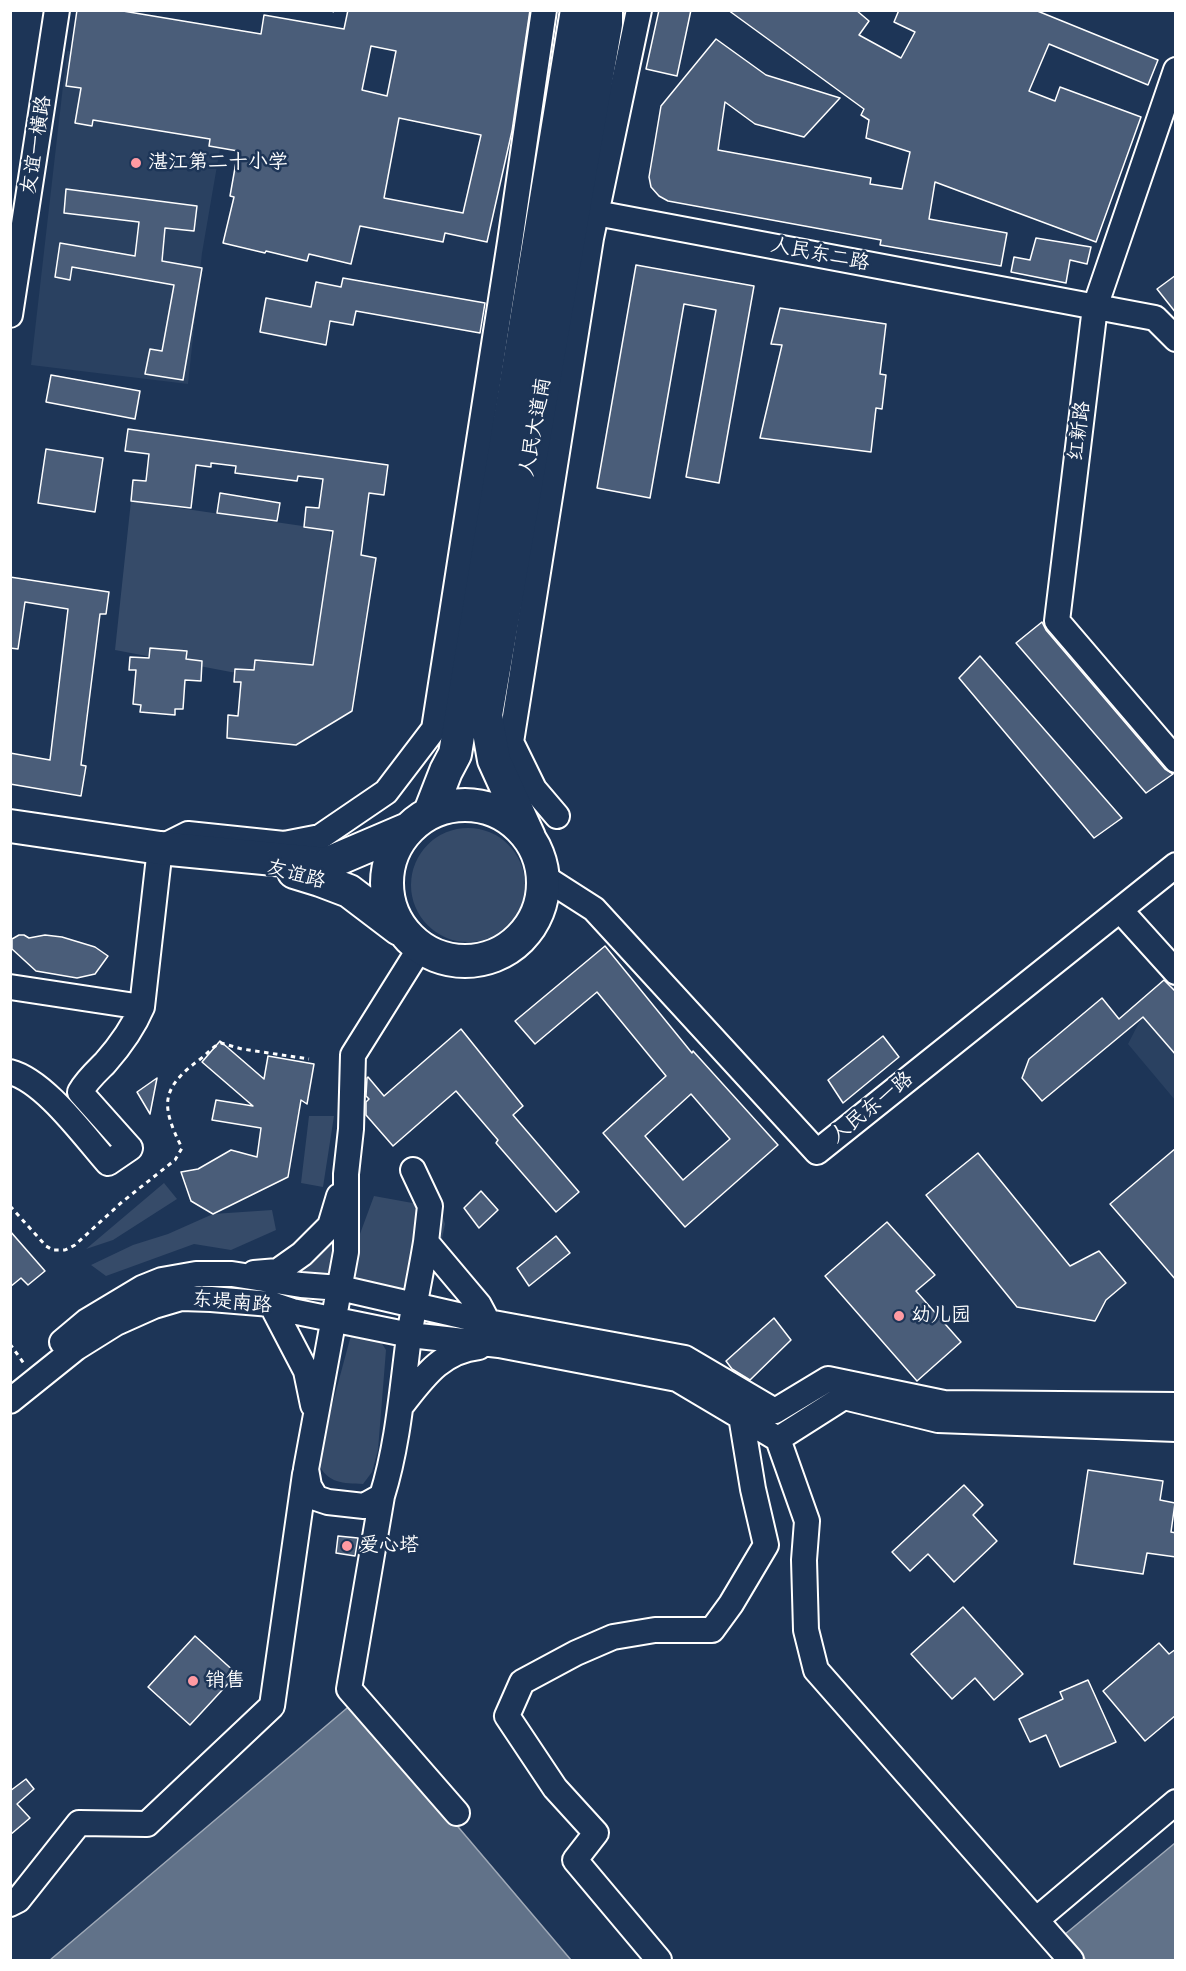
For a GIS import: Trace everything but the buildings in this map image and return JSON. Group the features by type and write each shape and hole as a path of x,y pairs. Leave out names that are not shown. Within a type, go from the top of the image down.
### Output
{"main road":[{"name":"人民大道南","path":"529,837 494,760 486,714 559,208 577,10"},
{"name":"人民大道南","path":"419,820 455,754 559,208 606,24 606,10"},
{"path":"473,805 495,810 514,821 529,837 539,856 544,877 542,903 532,926 515,945 494,957 468,962 443,959 413,941 393,915 387,893 387,870 395,848 419,820 451,806 473,805"},
{"name":"友谊路","path":"166,849 326,864 419,820"},
{"name":"友谊路","path":"10,826 277,868 320,880 349,891 363,900 413,941"}],"street":[{"name":"友谊一横路","path":"10,315 17,234 57,10"},
{"path":"10,1072 22,1075 45,1092 108,1163 130,1148 80,1092 88,1079 106,1061 133,1027 142,1008 166,849 188,834 284,844 320,837 386,792 434,729 544,10"},
{"path":"557,816 534,789 511,742 591,238 639,10"},
{"name":"红新路","path":"1176,70 1095,307 1057,621 1176,760"},
{"name":"人民东二路","path":"559,208 1155,318 1176,339"},
{"name":"人民东一路","path":"544,877 594,909 817,1152 1176,865"},
{"path":"1120,910 1176,972"},
{"path":"10,1904 18,1900 79,1823 147,1824 272,1706 306,1469 346,1252 346,1174 351,1129 353,1055 413,941"},
{"path":"10,987 142,1008"},
{"path":"413,1170 430,1206 426,1242 410,1335 401,1406 382,1496 349,1689 457,1813"},
{"path":"231,1274 278,1271 303,1254 330,1226 346,1174"},
{"path":"426,1242 479,1305 488,1322"},
{"name":"东堤南路","path":"10,1387 87,1321 142,1288 162,1280 196,1274 231,1274 301,1285 340,1288 488,1322 685,1358 775,1411 828,1379 944,1403 1176,1405"},
{"name":"东堤南路","path":"10,1401 76,1347 116,1323 154,1306 181,1298 211,1299 271,1304 292,1311 410,1335 500,1345 677,1378 778,1439"},
{"path":"271,1304 306,1371 316,1416"},
{"path":"401,1406 431,1369 457,1352 500,1345"},
{"path":"1071,1960 816,1670 806,1630 804,1560 807,1521 778,1439 844,1397 938,1420 1176,1429"},
{"path":"659,1960 575,1860 596,1833 555,1788 507,1716 522,1682 576,1653 613,1637 655,1630 712,1629 731,1604 766,1545 753,1489 741,1416"},
{"path":"306,1469 309,1486 316,1498 328,1502 364,1506 382,1496"},
{"path":"1036,1920 1176,1802"}],"path":[{"path":"330,10 338,12 338,10"},
{"path":"10,1206 46,1246 53,1250 65,1250 75,1245 122,1202 175,1160 182,1148 167,1112 167,1096 177,1078 212,1047 221,1043 242,1049 309,1059"},
{"path":"10,1344 29,1370"}],"shaded area":[{"name":"湛江第二十小学","path":"67,51 233,73 202,253 188,384 31,365"},
{"path":"131,501 330,530 330,551 310,687 115,650"},
{"path":"468,828 490,832 508,845 521,863 525,885 521,907 508,925 490,938 468,942 446,938 428,925 415,907 411,885 415,863 428,845 446,832"},
{"path":"1167,968 1175,977 1175,1100 1128,1044"},
{"path":"309,1116 334,1116 323,1187 301,1183"},
{"path":"164,1183 177,1199 113,1240 86,1249"},
{"path":"374,1196 440,1208 445,1224 426,1317 340,1288"},
{"path":"272,1210 276,1230 231,1250 194,1244 106,1276 91,1265 133,1245 168,1234 213,1214"},
{"path":"340,1232 327,1278 280,1280"},
{"path":"355,1331 376,1334 386,1350 378,1450 372,1472 363,1484 331,1479 318,1463 324,1448 327,1424 350,1339"},
{"path":"353,1703 571,1960 50,1960"},
{"path":"1175,1843 1175,1960 1086,1960 1064,1935"}],"place":[{"name":"湛江第二十小学","path":"136,163"},
{"name":"幼儿园","path":"899,1316"},
{"name":"爱心塔","path":"347,1546"},
{"name":"销售","path":"193,1681"}]}
